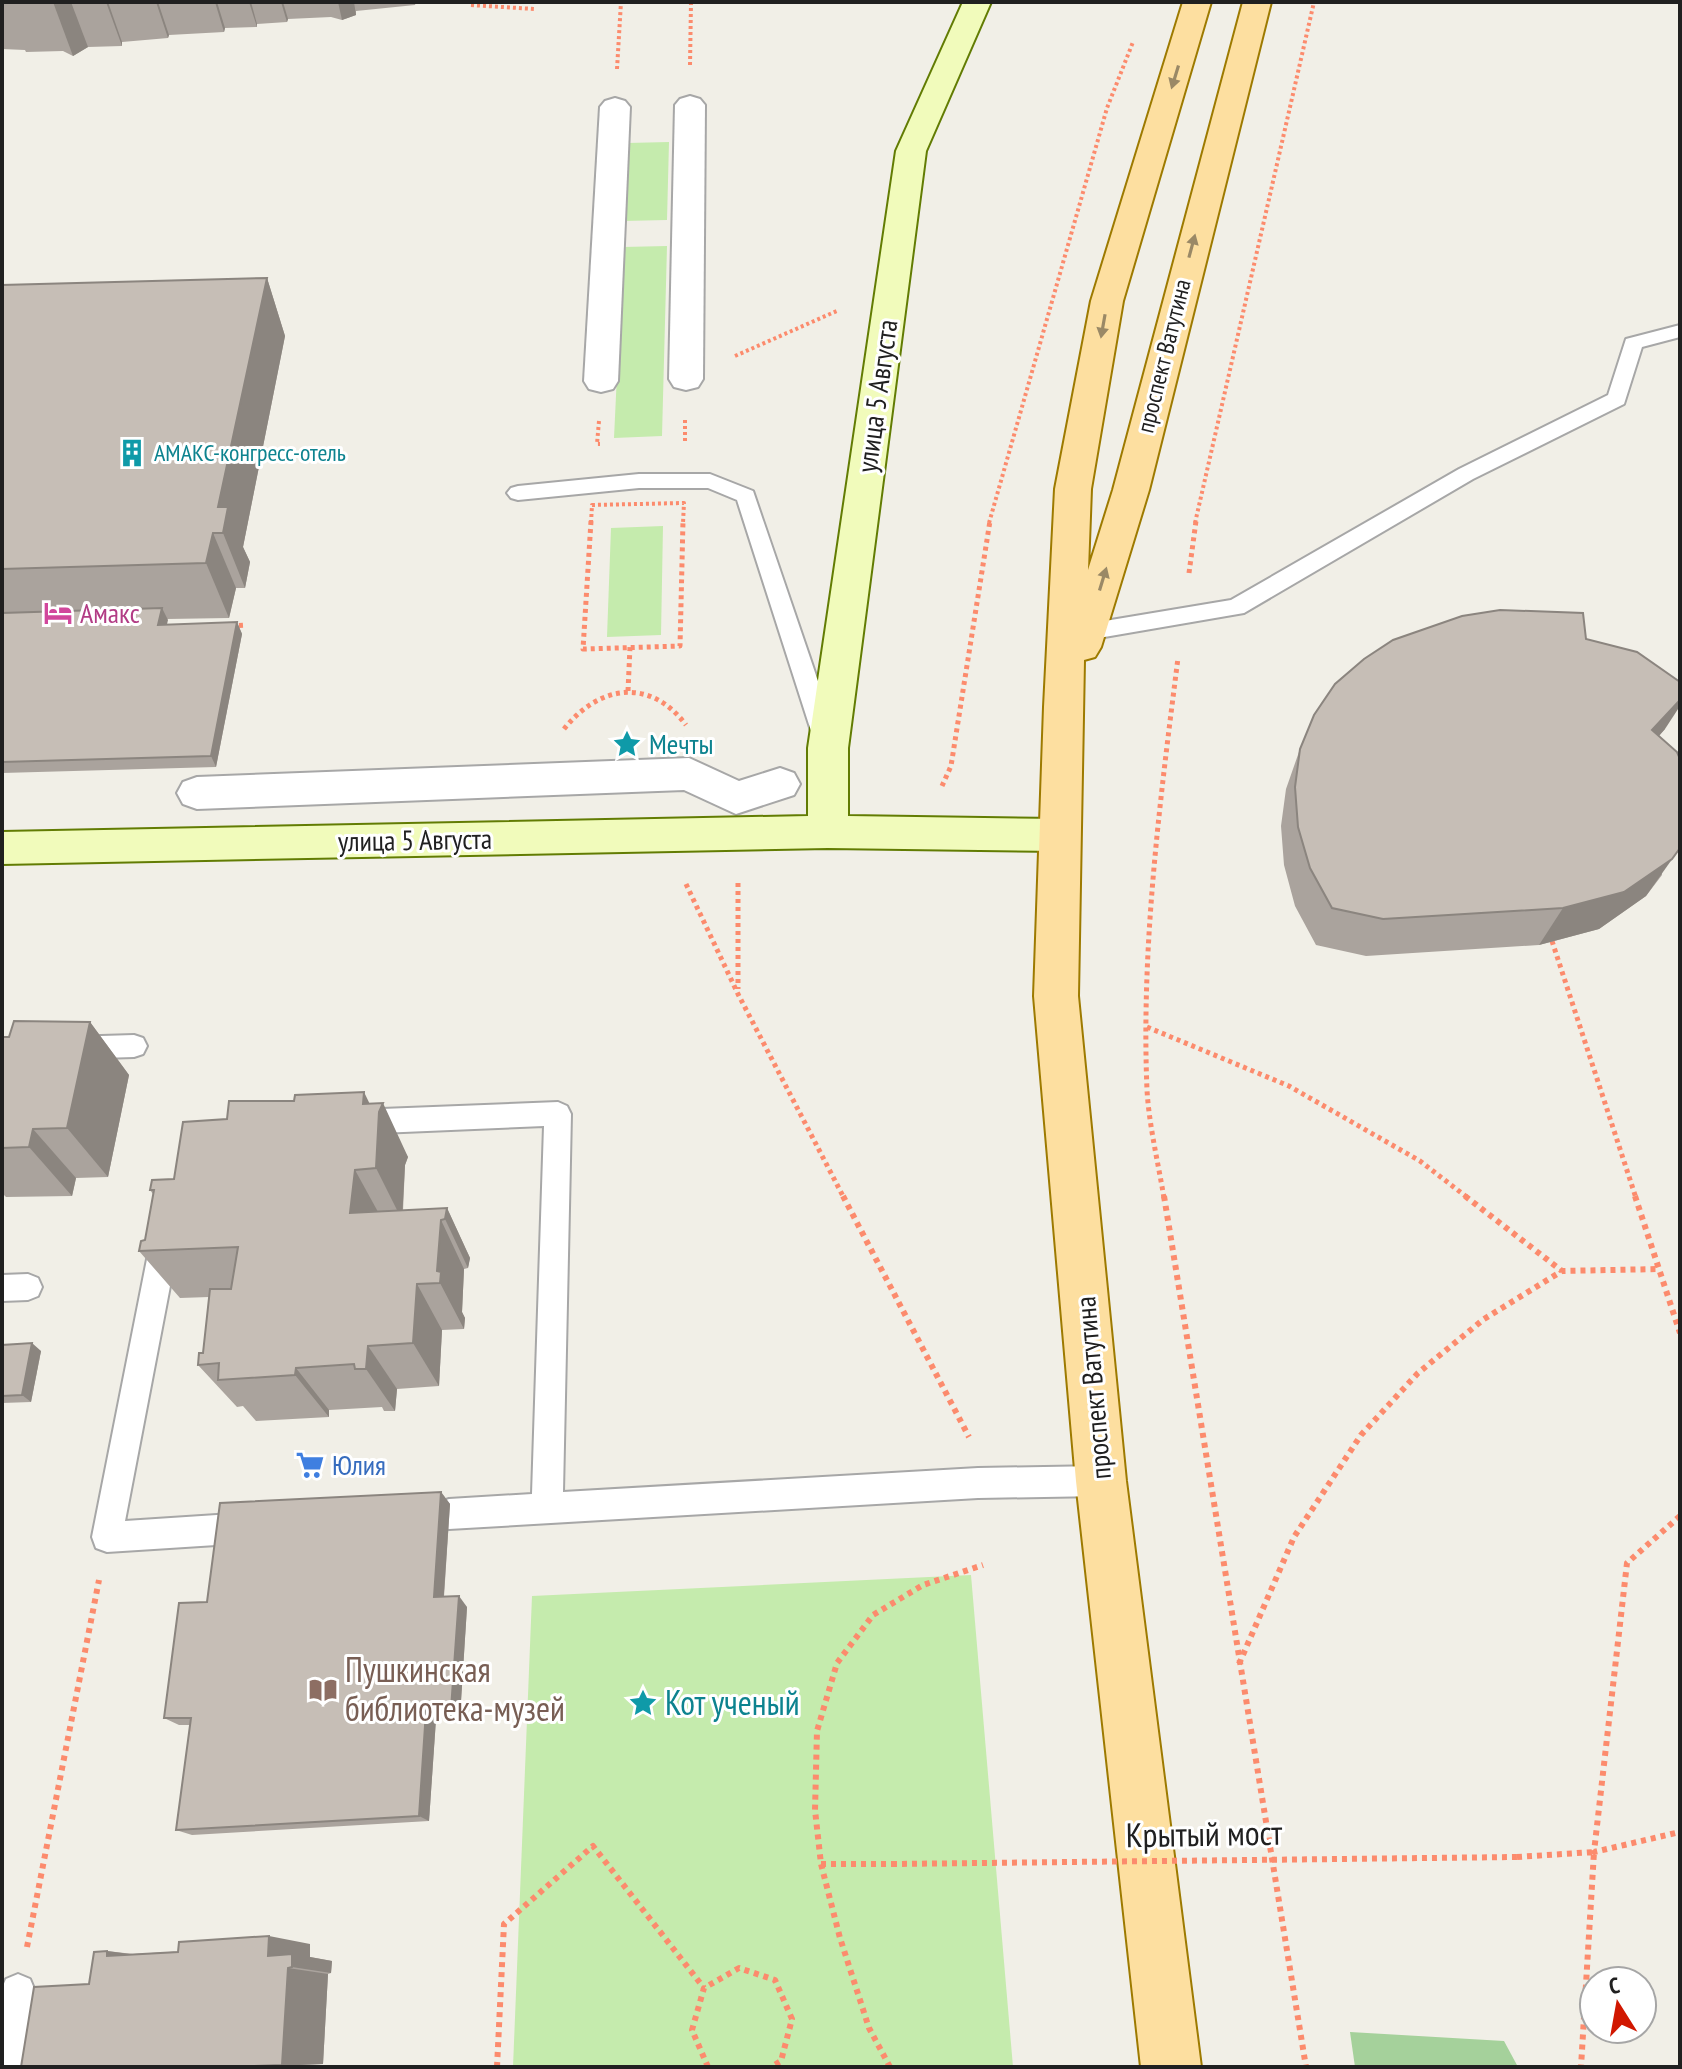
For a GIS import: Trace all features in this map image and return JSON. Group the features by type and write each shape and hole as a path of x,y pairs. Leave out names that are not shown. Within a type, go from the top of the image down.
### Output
{"main road":[{"name":"проспект Ватутина","path":"1171,2067 1101,1481 1056,996 1063,707 1073,489 1107,301 1197,2"},
{"name":"проспект Ватутина","path":"1063,707 1131,490 1257,2"}],"street":[{"name":"улица 5 Августа","path":"828,832 828,748 911,151 977,2"},
{"path":"686,378 690,105"},
{"path":"601,381 615,107"},
{"path":"197,793 688,758 737,815 780,784"},
{"name":"улица 5 Августа","path":"2,848 737,815 828,832 1060,835"}],"lane":[{"path":"1087,632 1236,607 1466,474 1617,399 1633,343 1680,331"},
{"path":"518,493 639,481 710,481 746,496 828,748"},
{"path":"2,1050 134,1046"},
{"path":"324,1123 558,1114 547,1507"},
{"path":"171,1209 107,1537 232,1529"},
{"path":"449,1514 978,1483 1101,1481"},
{"path":"3,2067 18,1991"}],"path":[{"path":"615,107 621,2"},
{"path":"690,105 691,2"},
{"path":"1306,2067 1238,1665 1147,1092 1147,1027 1159,806 1196,518 1314,2"},
{"path":"471,5 534,9"},
{"path":"931,791 942,786 951,766 991,513 1107,108 1138,28"},
{"path":"686,378 839,310"},
{"path":"592,505 583,649 680,646 684,503"},
{"path":"220,626 246,625"},
{"path":"628,691 630,647"},
{"path":"562,766 562,732 573,713 592,700 628,691 644,692 664,700 678,711 686,724 688,758"},
{"path":"737,815 738,994"},
{"path":"685,882 738,994 969,1437"},
{"path":"1552,941 1680,1333"},
{"path":"1147,1027 1289,1086 1420,1161 1562,1271"},
{"path":"1238,1665 1294,1537 1361,1435 1418,1373 1484,1319 1562,1271 1659,1269"},
{"path":"1581,2067 1594,1852 1627,1563 1680,1516"},
{"path":"18,1991 107,1537"},
{"path":"890,2067 869,2028 840,1938 821,1864 815,1810 817,1731 837,1663 873,1615 923,1585 983,1565"},
{"name":"Крытый мост","path":"821,1864 1517,1857 1594,1852 1680,1832"},
{"path":"497,2067 504,1924 593,1846 704,1988"},
{"path":"708,2067 692,2030 704,1988 739,1968 775,1980 792,2019 783,2064 771,2067"}],"green space":[{"path":"669,142 667,220 623,221 627,143"},
{"path":"667,246 662,436 614,438 623,247"},
{"path":"663,526 661,635 607,637 611,528"},
{"path":"971,1575 1013,2067 513,2067 532,1596"},
{"path":"1350,2032 1504,2041 1518,2067 1355,2067"}],"building":[{"name":"АМАКС-конгресс-отель","path":"267,278 218,507 228,507 223,533 213,533 206,563 2,569 2,285"},
{"path":"162,608 158,625 237,622 211,756 2,762 2,613"},
{"path":"1500,610 1583,613 1586,639 1637,652 1680,682 1680,700 1652,730 1677,752 1680,759 1680,848 1672,859 1624,892 1563,908 1383,919 1332,908 1310,868 1298,827 1295,787 1300,749 1314,715 1335,684 1393,640 1462,616"},
{"path":"14,1021 90,1022 67,1128 33,1129 29,1147 2,1148 2,1037 9,1037"},
{"path":"364,1092 363,1104 383,1103 379,1112 376,1168 355,1170 350,1213 447,1208 445,1219 441,1220 437,1271 441,1272 440,1283 417,1284 413,1343 368,1346 366,1369 355,1369 354,1364 296,1368 295,1375 218,1380 219,1363 198,1365 199,1353 203,1353 210,1289 231,1289 238,1247 139,1251 141,1241 145,1240 154,1190 150,1190 152,1180 174,1179 183,1122 227,1119 229,1101 294,1101 295,1095"},
{"path":"32,1343 22,1395 2,1396 2,1345"},
{"name":"Пушкинская библиотека-музей","path":"441,1492 434,1597 459,1596 451,1709 426,1711 419,1816 176,1830 191,1718 164,1718 179,1603 207,1602 220,1503"},
{"path":"269,1936 268,1956 292,1954 292,1967 288,1968 282,2065 21,2067 34,1987 89,1984 94,1952 107,1951 107,1956 178,1952 179,1942"}],"place":[{"name":"АМАКС-конгресс-отель","path":"132,453"},
{"name":"Амакс","path":"58,613"},
{"name":"Мечты","path":"627,744"},
{"name":"Юлия","path":"310,1465"},
{"name":"Пушкинская библиотека-музей","path":"323,1690"},
{"name":"Кот ученый","path":"643,1703"}]}
